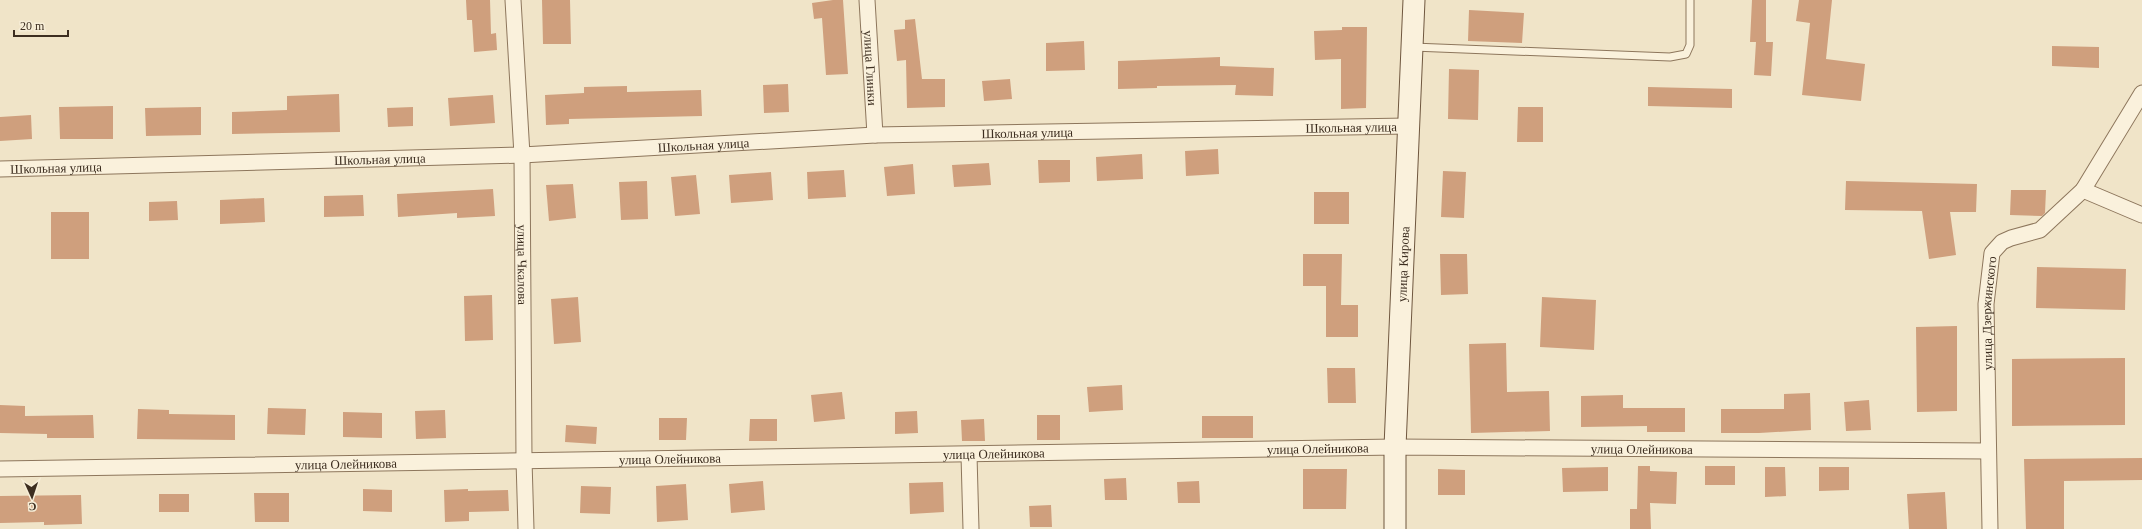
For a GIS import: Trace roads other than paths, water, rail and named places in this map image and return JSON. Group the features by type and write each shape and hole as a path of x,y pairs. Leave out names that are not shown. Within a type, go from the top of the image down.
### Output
{"street":[{"name":"улица Чкалова","path":"513,0 522,155 524,460 526,529"},
{"name":"улица Глинки","path":"867,0 875,135"},
{"name":"улица Кирова","path":"1395,529 1395,448 1414,0"},
{"name":"улица Дзержинского","path":"1990,529 1986,304 1992,253 2002,242 2040,230 2083,190 2142,93"},
{"name":"Школьная улица","path":"0,169 522,155 875,135 1408,126"},
{"path":"2083,190 2142,215"},
{"name":"улица Олейникова","path":"0,469 1395,448 1988,451"},
{"path":"969,455 970,529"}],"lane":[{"path":"1411,47 1670,57 1686,54 1690,45 1690,0"}]}
